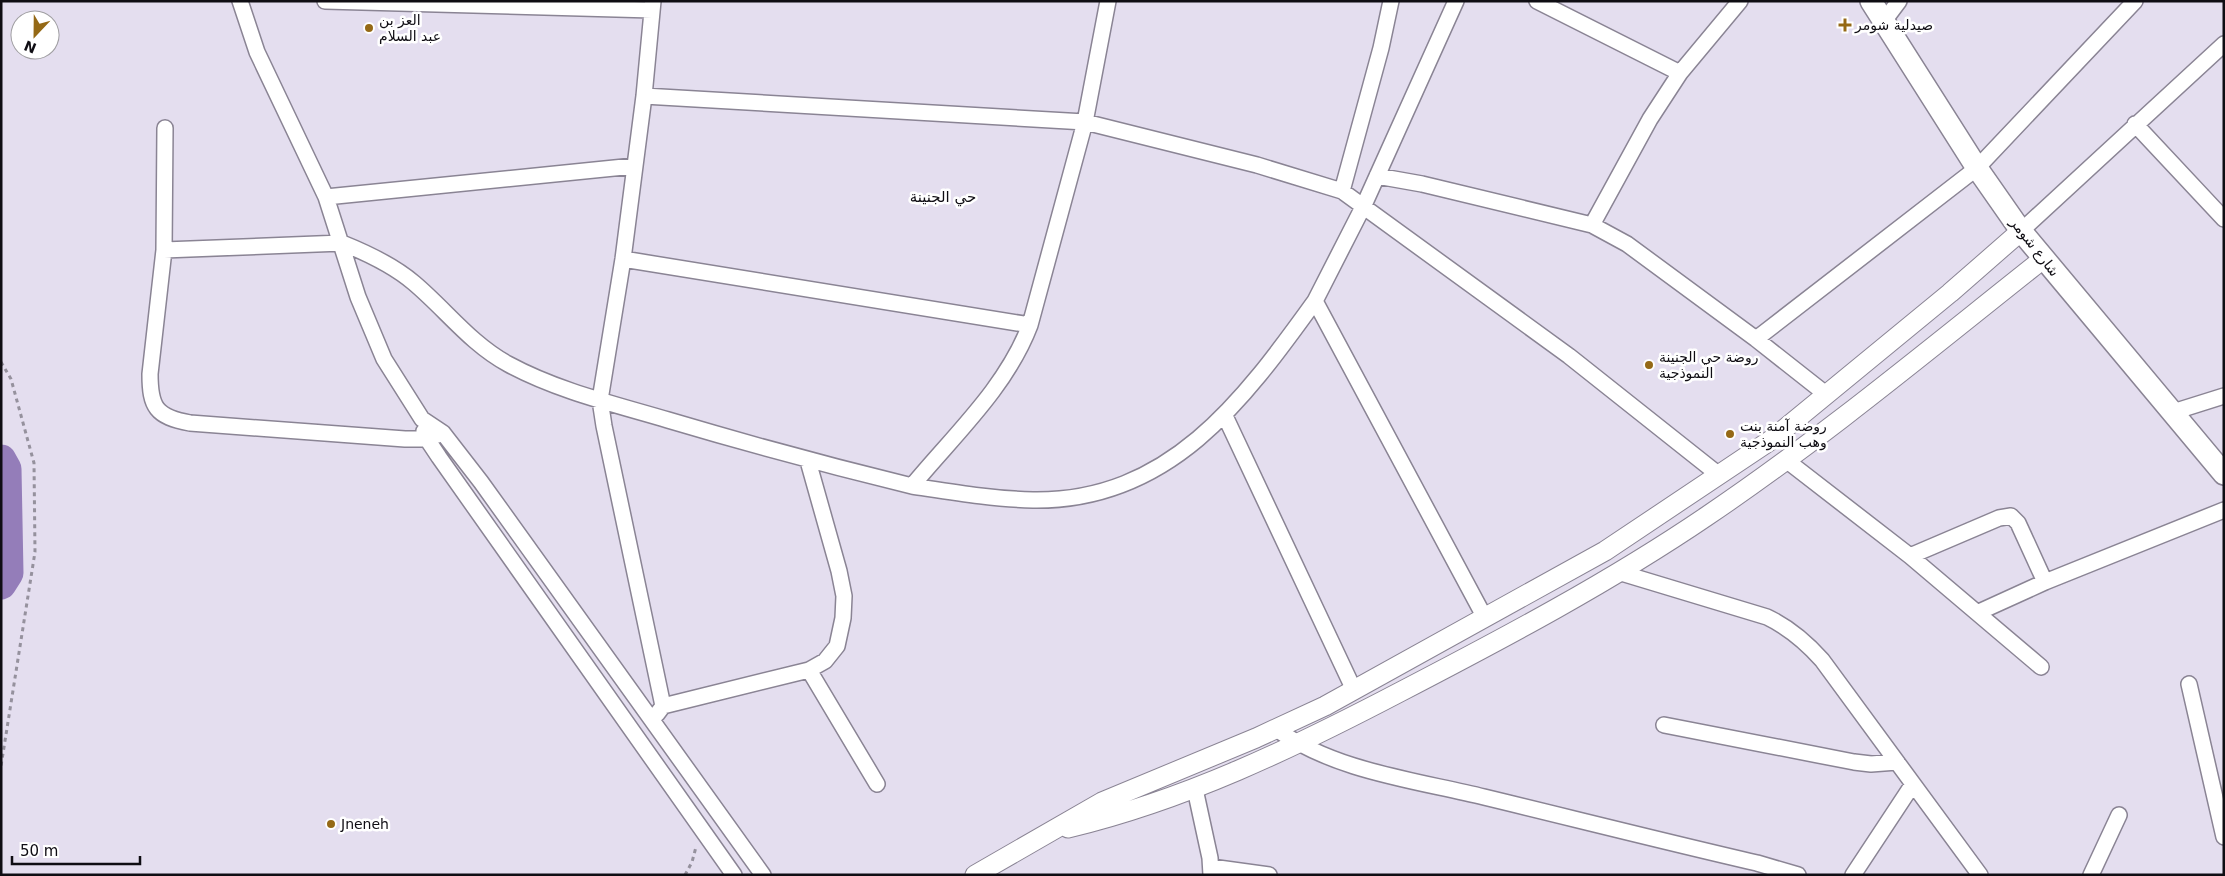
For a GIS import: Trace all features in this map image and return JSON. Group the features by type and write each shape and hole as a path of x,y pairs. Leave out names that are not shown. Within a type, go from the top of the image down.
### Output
{"main road":[{"name":"شارع شومر","path":"1871,1 1976,168 2021,231 2224,474"}],"street":[{"path":"240,1 257,52 326,197 358,297 384,359 422,419 427,439 734,875"},
{"path":"325,1 653,6 644,96 623,259 600,400 663,706"},
{"path":"912,486 991,394 1013,364 1022,346 1030,325 1085,122 1108,1"},
{"path":"1342,190 1381,48 1391,1"},
{"path":"164,250 342,244 366,253 413,282 473,339 506,363 540,380 600,400 808,461 912,486 1034,500 1072,497 1112,489 1145,475 1172,459 1225,416 1274,359 1315,301 1364,205 1456,1"},
{"path":"1537,1 1680,73"},
{"path":"1592,225 1646,127 1680,73 1740,1"},
{"path":"1884,21 1899,1"},
{"path":"1756,339 1976,168 2135,1"},
{"path":"975,875 1102,802 1276,729 1354,690 1605,551 1719,476 1771,440 1950,293 2021,231 2224,44"},
{"path":"644,96 1085,122 1266,167 1342,190 1569,356 1719,476"},
{"path":"2135,124 2221,211"},
{"path":"165,128 164,250 150,374 150,394 158,411 176,420 190,423 339,435 427,439 443,433"},
{"path":"326,197 634,166"},
{"path":"1376,176 1472,196 1592,225 1627,244 1756,339 1827,395"},
{"path":"623,259 1030,325"},
{"path":"1047,833 1107,819 1195,789 1297,744 1486,646 1618,572 1705,517 1786,460 2043,259"},
{"path":"1315,301 1485,618"},
{"path":"2173,412 2224,396"},
{"path":"1225,416 1354,690"},
{"path":"422,419 443,433 481,482 763,875"},
{"path":"1786,460 1979,612 2041,667"},
{"path":"636,736 663,706 809,670 825,661 837,646 843,618 844,596 839,571 808,461"},
{"path":"1979,612 2045,582 2224,510"},
{"path":"1910,556 1999,518 2011,516 2018,523 2045,582"},
{"path":"1618,572 1767,617 1792,631 1822,660 1980,875"},
{"path":"809,670 877,784"},
{"path":"2189,684 2224,837"},
{"path":"1664,725 1854,762 1871,764 1897,762"},
{"path":"1276,729 1297,744 1330,758 1403,779 1757,863 1798,875"},
{"path":"1853,875 1913,784"},
{"path":"1195,789 1211,871 1269,875"},
{"path":"2091,875 2119,815"}],"path":[{"path":"1,362 11,378 34,463 35,552 1,766"},
{"path":"685,875 692,862 700,827"}],"waterway":[{"path":"1,460 6,469 8,573 1,584"}],"place":[{"name":"صيدلية شومر","path":"1845,25"},
{"name":"العز بن عبد السلام","path":"369,28"},
{"name":"روضة حي الجنينة النموذجية","path":"1649,365"},
{"name":"روضة آمنة بنت وهب النموذجية","path":"1730,434"},
{"name":"Jneneh","path":"331,824"}],"district":[{"name":"حي الجنينة","path":"943,197"}]}
